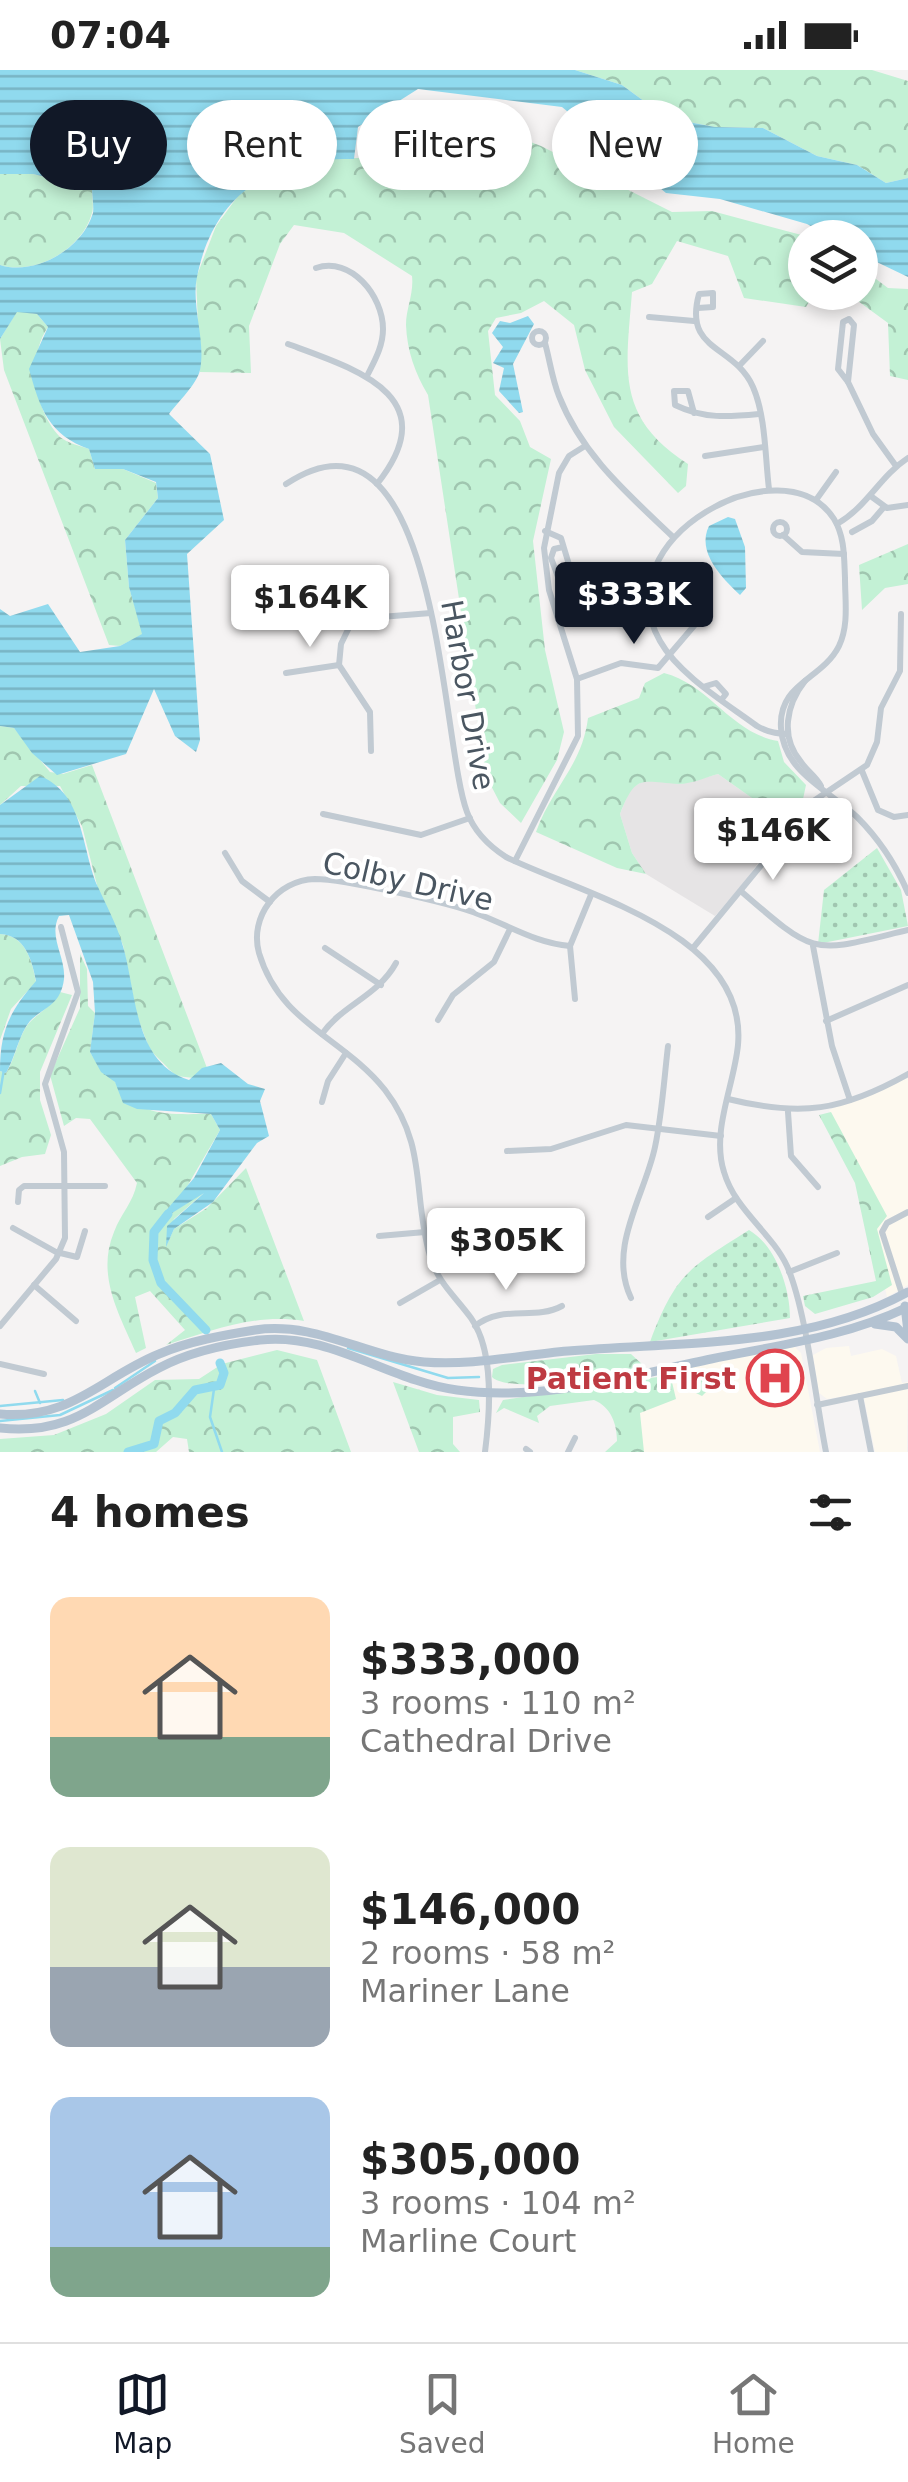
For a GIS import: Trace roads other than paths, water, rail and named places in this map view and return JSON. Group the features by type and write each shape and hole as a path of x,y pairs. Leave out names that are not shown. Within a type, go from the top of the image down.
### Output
{"main road":[{"path":"0,1414 34,1413 71,1404 165,1352 264,1329 317,1332 412,1361 484,1360 592,1349 675,1348 801,1329 862,1314 905,1294 908,1335"},
{"path":"0,1428 30,1428 74,1418 173,1361 264,1340 305,1341 422,1384 488,1393 565,1387 804,1341 867,1326 907,1309"},
{"path":"867,1326 893,1326 908,1335"},
{"path":"675,1348 679,1366"}],"street":[{"path":"316,268 328,265 349,271 375,298 383,338 368,374"},
{"path":"698,308 694,321 702,338 739,366 752,384 770,489"},
{"path":"648,318 694,321"},
{"path":"848,382 854,342 854,324 849,319 843,322 838,369 873,434 896,466"},
{"path":"739,366 763,341"},
{"path":"545,343 560,400 584,446 606,473 672,536"},
{"path":"286,484 305,472 330,466 355,471 377,484 395,460 402,431 390,396 368,374 288,344"},
{"path":"694,413 714,417 759,414"},
{"path":"514,861 546,792 575,746 577,679 549,590 545,531 562,465 584,446"},
{"path":"705,456 764,447"},
{"path":"837,524 872,497 896,466 908,458"},
{"path":"816,500 836,472"},
{"name":"Harbor Drive","path":"377,484 410,537 431,613 470,818 490,846 514,861 658,924 693,948 721,980 737,1018 737,1050 721,1136 722,1167 736,1198 789,1272 826,1452"},
{"path":"785,734 756,726 722,700 726,694 716,683 706,686 670,655 657,635 650,594 654,567 672,536 696,518 770,489 791,489 816,500 837,524 844,554 843,636 830,659 793,700 785,734 795,764 843,804 886,852 908,892"},
{"path":"872,497 884,507 908,506"},
{"path":"852,532 872,521 884,507"},
{"path":"545,531 560,534 576,588 564,593 551,558 554,550 563,547"},
{"path":"783,535 802,552 844,554"},
{"path":"304,576 356,613 378,620 431,613"},
{"path":"356,613 341,644 339,665 370,712 371,751"},
{"path":"843,804 841,791 862,771 876,746 883,702 900,671 900,614"},
{"path":"577,679 621,663 658,668 699,620"},
{"path":"286,673 339,665"},
{"path":"862,771 878,810 894,817 908,815"},
{"path":"693,948 824,789 848,782"},
{"path":"323,814 421,836 470,818"},
{"path":"224,852 242,881 270,902 257,936 270,982 285,1005 382,1087 409,1132 419,1165 425,1232 440,1280 475,1326 484,1360 488,1393 484,1452"},
{"name":"Colby Drive","path":"270,902 293,884 326,880 469,911 536,940 570,946"},
{"path":"742,892 813,946 848,944 908,930"},
{"path":"574,999 570,946 591,895"},
{"path":"0,1326 60,1253 65,1238 64,1152 45,1084 78,992 61,926"},
{"path":"438,1020 454,995 494,962 510,928"},
{"path":"813,946 826,1021 854,1099"},
{"path":"325,948 381,985"},
{"path":"322,1034 340,1014 381,985 396,964"},
{"path":"826,1021 908,985"},
{"path":"631,1298 626,1281 627,1232 658,1128 668,1046"},
{"path":"322,1102 328,1081 346,1053"},
{"path":"728,1099 788,1112 854,1099 908,1074"},
{"path":"788,1112 791,1156 818,1188"},
{"path":"506,1151 551,1148 616,1127 721,1136"},
{"path":"18,1202 22,1187 105,1186"},
{"path":"708,1217 736,1198"},
{"path":"905,1294 882,1232 887,1223 908,1212"},
{"path":"13,1228 60,1253 80,1256 84,1232"},
{"path":"379,1236 425,1232"},
{"path":"789,1272 837,1254"},
{"path":"400,1303 440,1280"},
{"path":"34,1284 76,1320"},
{"path":"475,1326 501,1312 549,1312 562,1306"},
{"path":"0,1364 44,1374"},
{"path":"816,1404 908,1386"},
{"path":"860,1396 871,1452"},
{"path":"568,1452 575,1438"}],"water":[{"path":"0,70 575,70 622,85 642,100 552,100 552,106 532,103 532,100 418,89 401,100 357,100 354,159 337,160 337,100 187,100 187,190 247,190 217,223 205,247 196,288 200,370 169,414 210,454 224,520 187,554 200,740 196,752 175,736 154,689 126,754 57,775 32,753 14,728 0,726 0,609 10,616 48,604 80,652 120,646 142,634 129,587 125,540 158,498 156,482 123,469 95,469 89,449 64,436 48,419 29,369 48,327 37,314 17,312 0,339 0,265 27,267 68,249 93,213 92,190 167,190 167,100 30,100 30,174 0,174"},
{"path":"698,124 763,128 817,156 857,165 886,183 908,178 908,277 878,263 878,220 793,220 720,199 662,190 698,190"},
{"path":"528,316 534,324 513,364 523,412 519,413 499,391 504,368 493,363 503,347 492,333 500,321 510,323"},
{"path":"728,517 735,519 745,547 746,588 740,595 713,564 706,545 709,526"},
{"path":"40,776 55,784 74,809 92,872 122,943 140,1022 157,1058 170,1071 189,1080 202,1068 221,1063 248,1084 265,1089 260,1101 269,1136 257,1143 213,1202 174,1229 166,1247 167,1226 204,1193 161,1220 163,1214 194,1178 220,1130 211,1114 137,1109 123,1103 115,1082 101,1072 90,1052 95,1013 93,982 69,915 59,916 55,932 64,971 59,995 30,1021 6,1073 0,1071 8,1022 36,981 21,944 0,934 0,805"}],"waterway":[{"path":"0,1093 4,1069"},
{"path":"168,1214 154,1232 153,1260 161,1283 206,1330"},
{"path":"348,1348 448,1378 479,1377"},
{"path":"115,1388 155,1361"},
{"path":"128,1452 154,1444 159,1421 175,1413 195,1390 220,1385 224,1373 220,1363"},
{"path":"214,1389 210,1417 222,1452"},
{"path":"0,1421 60,1415 113,1390"},
{"path":"35,1391 40,1403"},
{"path":"0,1406 63,1400"}],"place":[{"name":"Patient First","path":"775,1378"}]}
